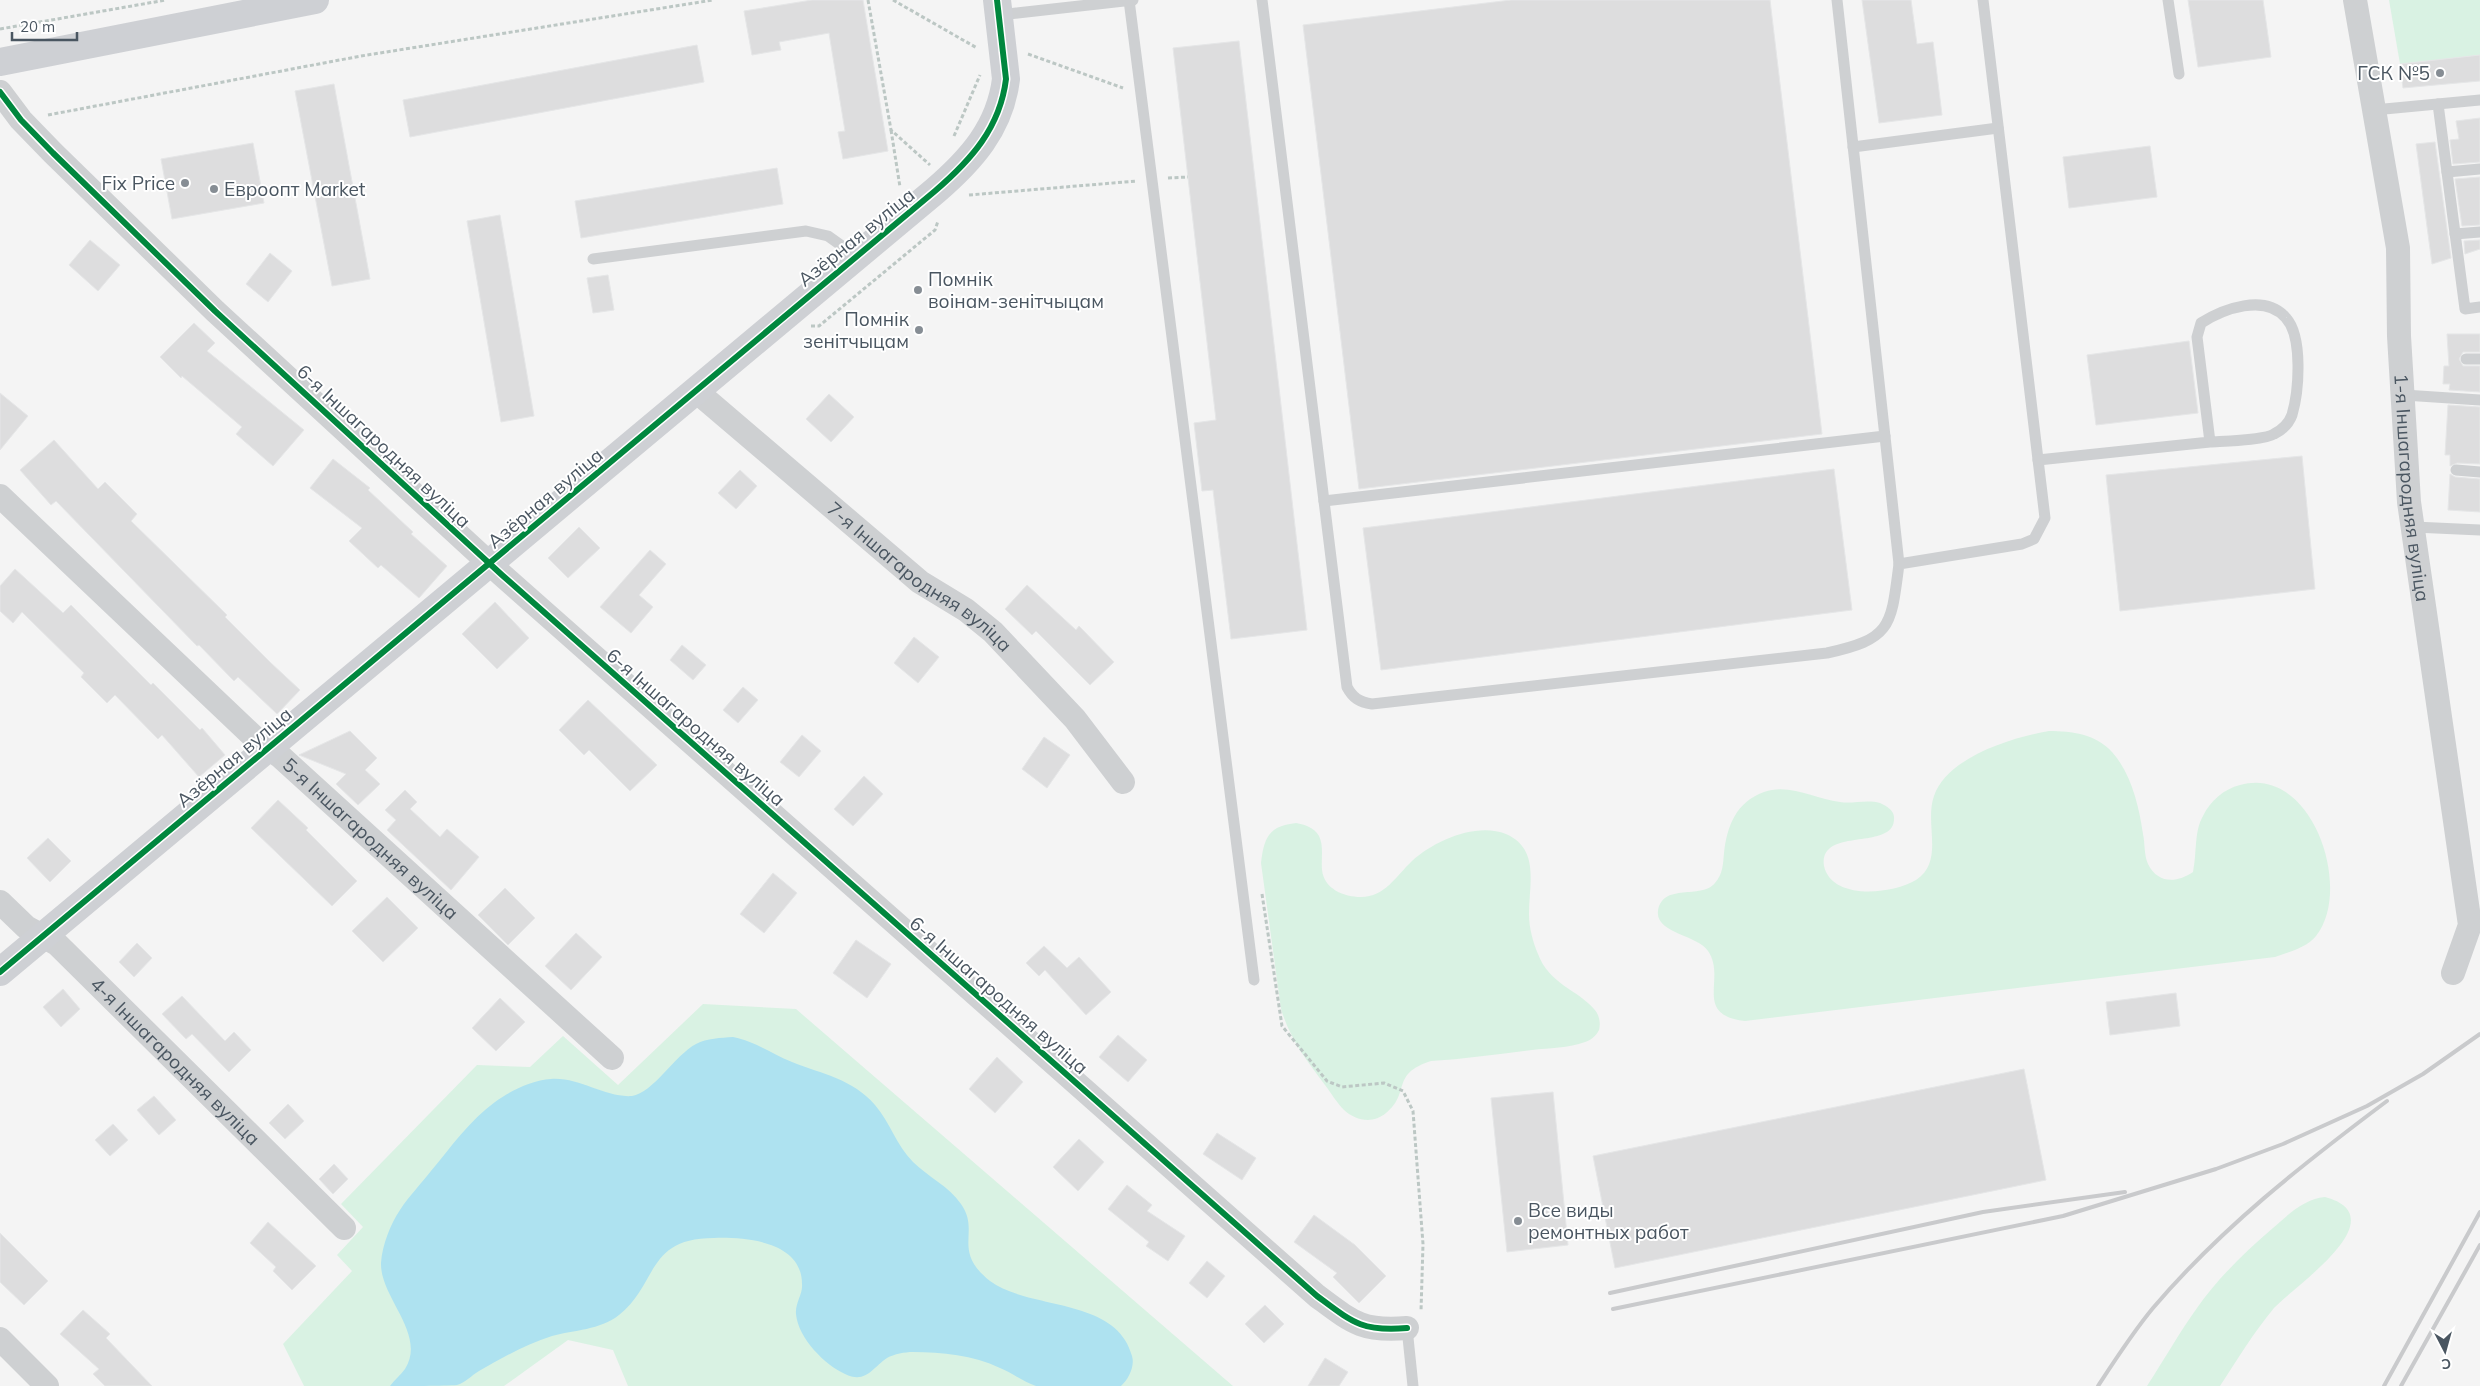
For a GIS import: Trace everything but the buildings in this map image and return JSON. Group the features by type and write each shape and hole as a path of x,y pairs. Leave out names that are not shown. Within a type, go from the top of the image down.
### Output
{"street":[{"path":"0,62 315,0"},
{"name":"1-я Іншагародняя вуліца","path":"2355,0 2398,248 2399,336 2409,502 2470,925 2453,972"},
{"name":"Азёрная вуліца","path":"0,972 935,191 972,157 990,130 1001,104 994,76 998,7"},
{"name":"6-я Іншагародняя вуліца","path":"0,92 21,120 215,311 490,564 1317,1296 1342,1315 1369,1329 1407,1328"},
{"name":"7-я Іншагародняя вуліца","path":"696,391 920,582 966,610 992,632 1075,719 1123,782"},
{"name":"5-я Іншагародняя вуліца","path":"0,496 268,748 612,1058"},
{"name":"4-я Іншагародняя вуліца","path":"0,902 26,927 57,944 344,1228"},
{"path":"0,1339 47,1386"}],"lane":[{"path":"998,7 1131,0 1141,94 1254,980"},
{"path":"1262,0 1346,687 1352,696 1361,703 1372,704 1827,653 1868,642 1882,630 1893,611 1899,564 1837,0"},
{"path":"1899,564 2022,544 2034,539 2045,518 1983,0"},
{"path":"2168,0 2179,74"},
{"path":"2374,110 2480,100"},
{"path":"2438,104 2465,309 2480,307"},
{"path":"1853,147 1998,128"},
{"path":"2447,172 2480,169"},
{"path":"594,259 806,231 828,236 856,256"},
{"path":"2455,234 2480,232"},
{"path":"2038,460 2272,436 2283,428 2292,416 2297,387 2298,354 2293,333 2286,318 2272,308 2237,307 2216,314 2201,323 2197,337 2210,442"},
{"path":"2466,359 2480,359"},
{"path":"2404,395 2480,400"},
{"path":"1324,501 1885,436"},
{"path":"2456,470 2480,472"},
{"path":"2414,528 2480,530"},
{"path":"1407,1328 1413,1386"}],"path":[{"path":"0,30 166,0"},
{"path":"21,120 361,56 713,0"},
{"path":"868,0 900,187"},
{"path":"893,0 981,50"},
{"path":"1020,51 1141,94"},
{"path":"950,145 994,76"},
{"path":"891,130 931,166"},
{"path":"960,195 1188,177"},
{"path":"1282,1026 1327,1081 1342,1087 1384,1084 1403,1091 1413,1111 1423,1244 1421,1314 1407,1328"}],"green space":[{"path":"2389,0 2480,0 2480,55 2400,64"},
{"path":"2049,731 2075,733 2091,737 2106,746 2119,760 2133,790 2148,864 2157,875 2168,880 2181,878 2193,872 2200,822 2209,805 2218,796 2240,785 2265,783 2287,793 2305,811 2319,835 2327,862 2330,889 2327,915 2316,936 2302,947 2275,957 1745,1021 1729,1017 1720,1011 1715,1003 1713,962 1708,951 1696,941 1670,929 1659,918 1658,911 1661,902 1667,897 1709,888 1718,880 1723,865 1725,843 1735,816 1746,802 1754,796 1774,790 1793,790 1840,802 1870,801 1880,803 1890,809 1894,819 1892,827 1886,833 1836,844 1826,852 1824,866 1829,877 1839,885 1851,890 1879,891 1906,885 1916,880 1925,872 1930,863 1932,852 1931,818 1934,796 1941,782 1952,770 1983,751 2000,744"},
{"path":"1296,823 1312,828 1319,836 1322,848 1322,870 1327,882 1336,891 1355,897 1369,896 1383,890 1421,854 1456,836 1482,830 1506,834 1517,841 1524,849 1530,868 1529,919 1534,945 1549,973 1596,1011 1600,1022 1598,1032 1589,1040 1572,1046 1431,1061 1418,1066 1410,1072 1402,1084 1398,1098 1386,1113 1370,1120 1359,1119 1349,1114 1336,1101 1300,1049 1289,1030 1281,1009 1261,863 1264,846 1270,834 1280,827"},
{"path":"703,1004 796,1009 1233,1386 628,1386 613,1350 568,1340 504,1386 304,1386 283,1344 352,1271 337,1255 363,1227 341,1204 477,1065 530,1067 563,1036 618,1085"},
{"path":"2325,1197 2345,1207 2351,1220 2346,1235 2334,1252 2318,1269 2274,1308 2220,1386 2147,1386 2197,1308 2232,1266 2252,1246 2291,1213 2310,1201"}],"water":[{"path":"733,1037 836,1078 866,1096 885,1119 897,1141 913,1162 951,1192 961,1204 968,1223 969,1250 978,1270 990,1281 1006,1290 1026,1297 1070,1307 1109,1323 1123,1337 1133,1360 1129,1376 1124,1383 1121,1386 1036,1386 979,1360 957,1355 924,1352 896,1354 887,1358 868,1374 852,1377 837,1370 821,1357 802,1332 796,1310 802,1284 799,1270 793,1259 782,1250 770,1244 741,1239 714,1238 692,1240 676,1246 664,1254 631,1303 619,1315 604,1324 552,1336 533,1343 496,1361 457,1385 390,1386 405,1369 410,1356 410,1343 407,1329 387,1289 383,1276 381,1263 385,1242 393,1221 404,1205 469,1125 486,1109 507,1094 529,1084 544,1080 562,1079 612,1094 632,1096 648,1088 680,1056 696,1044 709,1039"}],"railway":[{"path":"1613,1309 2063,1216 2216,1169 2283,1144 2367,1106 2423,1074 2480,1034"},
{"path":"2098,1386 2124,1346 2153,1308 2206,1251 2294,1173 2387,1101"},
{"path":"1610,1293 1983,1212 2125,1192"},
{"path":"2384,1386 2480,1212"},
{"path":"2401,1386 2480,1245"}],"cycle path":[{"path":"0,972 948,179 982,142 1003,97 1006,79 997,0"},
{"path":"0,92 21,120 53,153 215,311 502,575 1317,1296 1349,1319 1358,1323 1379,1328 1407,1328"}],"place":[{"name":"ГСК №5","path":"2440,73"},
{"name":"Fix Price","path":"185,183"},
{"name":"Евроопт Market","path":"214,189"},
{"name":"Помнік воінам-зенітчыцам","path":"918,290"},
{"name":"Помнік зенітчыцам","path":"919,330"},
{"name":"Все виды ремонтных работ","path":"1518,1221"}]}
